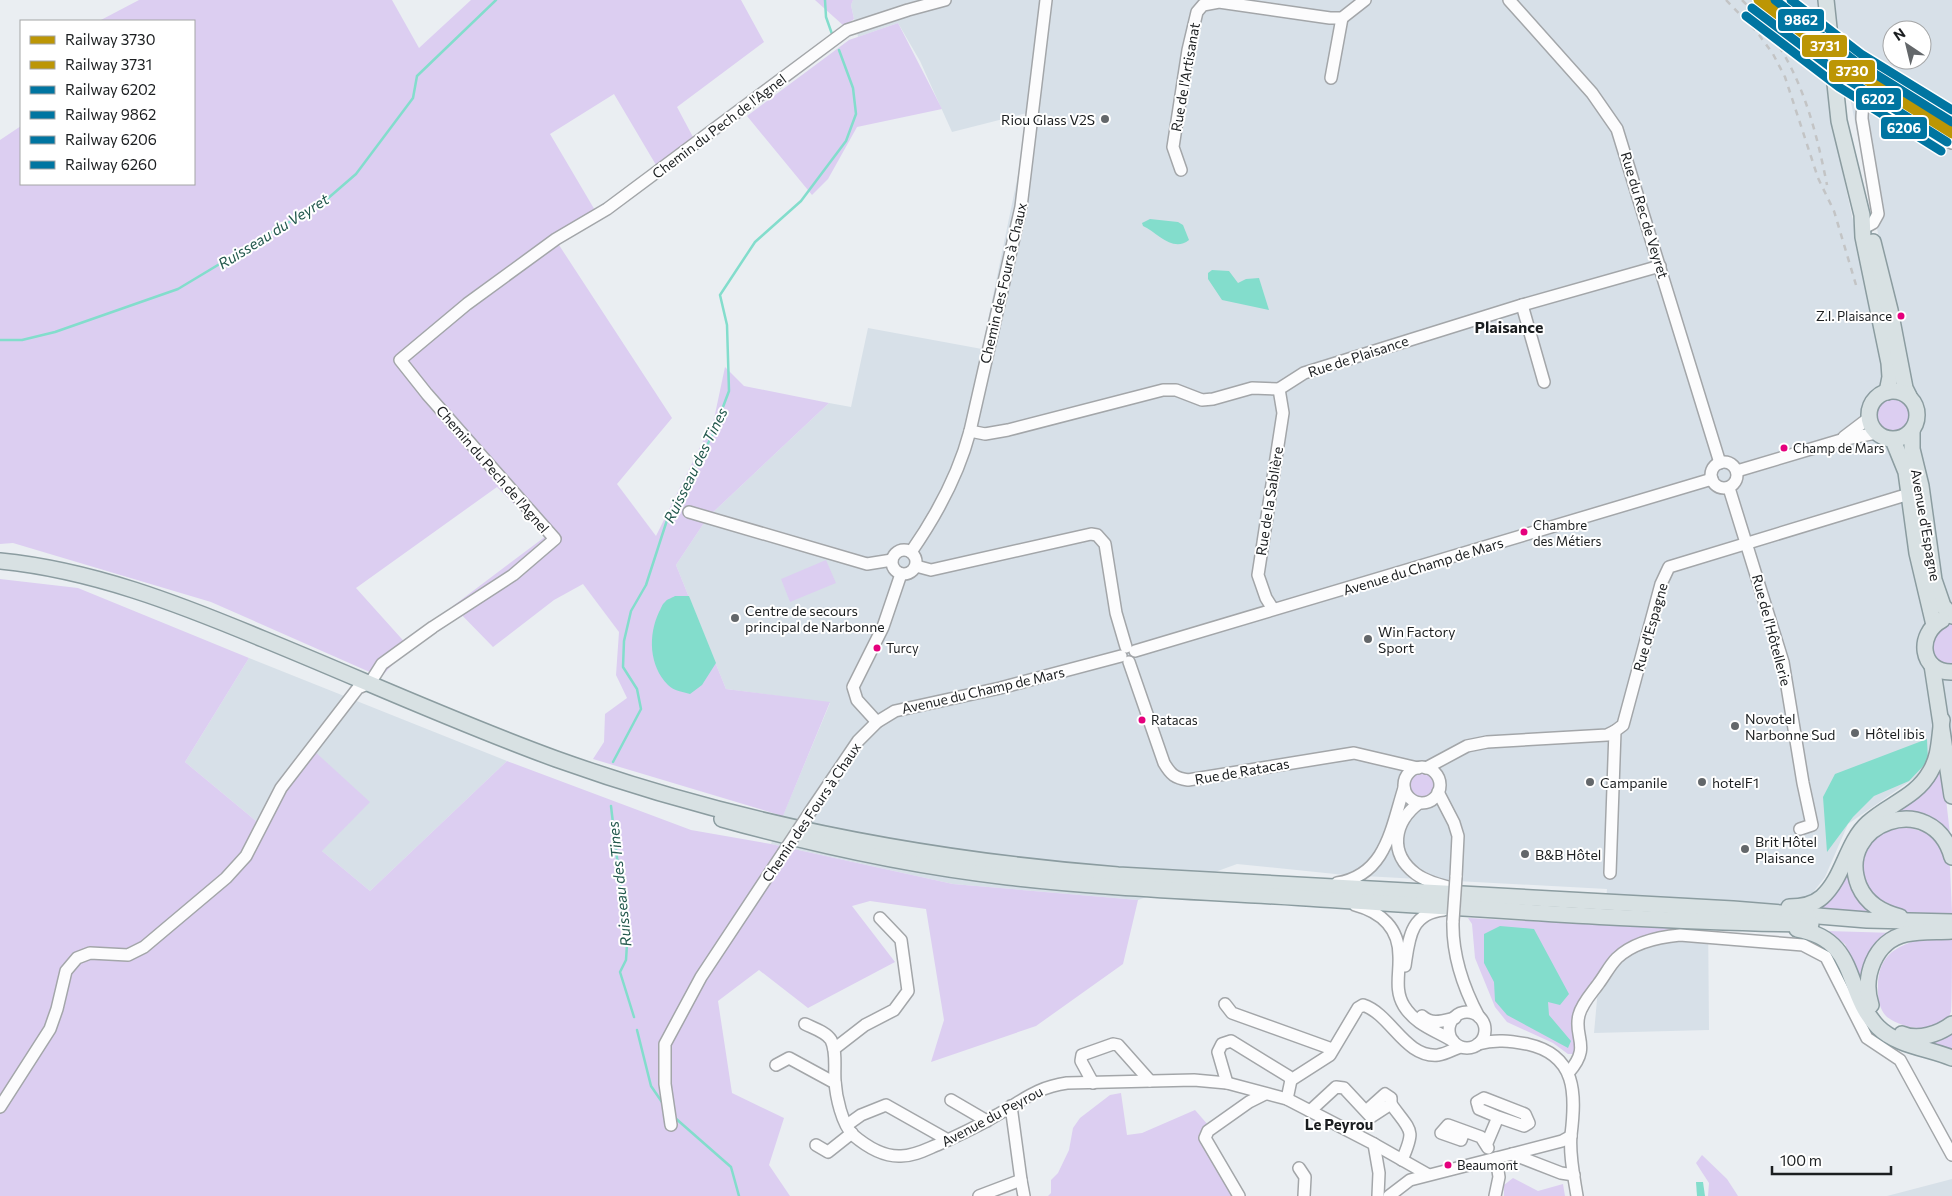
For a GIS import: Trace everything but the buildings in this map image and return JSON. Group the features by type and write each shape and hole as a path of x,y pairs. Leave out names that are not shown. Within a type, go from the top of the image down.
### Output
{"main road":[{"path":"1826,4 1833,84 1839,121 1864,223 1890,310 1904,388 1917,408 1918,416 1912,431 1905,437 1893,440 1876,433 1869,418 1871,405 1878,396 1896,391 1909,396"},
{"path":"1864,223 1889,364 1890,377 1887,392"},
{"name":"Avenue d'Espagne","path":"1912,431 1912,449 1921,486 1934,580 1943,606 1952,618"},
{"name":"Avenue d'Espagne","path":"1893,440 1906,472 1917,553 1934,625"},
{"path":"0,561 71,573 147,594 219,621 492,744 614,787 708,816 880,857 1007,877 1112,886 1761,925 1806,931 1829,940 1843,957 1866,1010 1879,1028 1897,1040 1952,1058"},
{"path":"0,567 66,578 133,598 191,618 556,759 616,779 712,807 862,842 975,860 1051,869 1315,886 1734,909 1867,920 1916,921"},
{"path":"1734,909 1804,906 1819,899 1832,888 1855,839 1868,823 1922,785 1937,758 1947,721 1932,665 1926,655 1925,640 1934,625 1952,618"},
{"path":"1932,665 1940,670 1952,672"},
{"path":"1952,678 1948,685 1947,721 1952,796"},
{"path":"1947,700 1952,743"},
{"path":"1948,926 1916,921 1886,913 1868,900 1857,879 1856,854 1866,837 1879,825 1899,819 1916,819 1928,824 1938,833 1952,857"},
{"path":"1761,925 1948,926"},
{"path":"1948,926 1904,934 1886,944 1874,959 1868,972 1867,989 1871,1005 1880,1019 1893,1030 1906,1035 1922,1036 1936,1033 1952,1024"}],"street":[{"name":"Chemin du Pech de l'Agnel","path":"0,1107 50,1029 66,971 77,958 90,953 128,955 144,947 226,878 246,856 281,788 326,726 382,664 433,627 513,575 555,539 427,394 400,360 474,299 556,239 607,209 848,30 945,0"},
{"name":"Chemin des Fours à Chaux","path":"911,552 938,508 958,466 970,431 1020,207 1046,0"},
{"path":"1331,78 1342,18 1365,0"},
{"name":"Rue du Rec de Veyret","path":"1509,0 1611,117 1623,144 1720,463"},
{"name":"Rue de l'Artisanat","path":"1181,170 1173,147 1188,50 1197,12 1204,5 1219,2 1330,18 1342,18"},
{"path":"1864,223 1876,220 1878,209 1862,119 1862,112 1866,104 1870,101 1880,103 1952,143"},
{"name":"Rue de Plaisance","path":"1280,389 1304,373 1522,305 1660,266"},
{"path":"1522,305 1544,382"},
{"path":"970,431 984,434 1008,430 1162,390 1176,390 1202,400 1252,388 1280,389"},
{"name":"Rue de la Sablière","path":"1273,609 1266,598 1258,575 1283,413 1280,389"},
{"path":"1840,440 1869,418"},
{"path":"1737,471 1840,440 1876,433"},
{"path":"1720,463 1730,463 1737,471 1737,479 1729,488 1719,488 1712,479 1712,470 1720,463"},
{"name":"Avenue du Champ de Mars","path":"877,722 894,711 911,706 1000,688 1128,654 1712,479"},
{"path":"1729,488 1747,542"},
{"name":"Rue d'Espagne","path":"1610,873 1615,731 1623,725 1661,584 1669,567 1909,494"},
{"path":"689,512 868,564 892,560"},
{"name":"Rue de Ratacas","path":"916,566 931,570 1091,534 1097,535 1105,544 1116,613 1164,764 1170,773 1179,779 1188,780 1354,753 1422,768"},
{"name":"Rue de l'Hôtellerie","path":"1747,542 1783,662 1796,731 1802,783 1812,825 1800,829"},
{"path":"906,550 911,552 916,561 916,566 912,571 901,574 894,569 892,560 897,552 906,550"},
{"path":"877,722 857,700 853,687 883,627 901,574"},
{"name":"Chemin des Fours à Chaux","path":"671,1125 667,1102 665,1044 706,969 858,741 877,722"},
{"path":"1315,886 1348,881 1361,876 1374,865 1384,847 1407,775 1466,746 1487,742 1607,734 1615,731"},
{"path":"1454,753 1443,766 1438,777 1438,792 1454,823 1458,836 1449,946 1462,991 1458,1016 1450,1032 1457,1044"},
{"name":"Rue de Ratacas","path":"1375,757 1393,767 1404,785"},
{"path":"1422,768 1438,777"},
{"path":"1404,785 1410,799 1432,802 1444,812 1451,824 1454,877"},
{"path":"1438,792 1408,812 1398,831 1399,850 1406,865 1417,875 1443,886 1487,895"},
{"path":"1332,899 1378,914 1388,924 1396,937 1399,955 1397,987 1402,1004 1421,1025 1457,1044 1469,1048 1492,1040 1512,1041 1538,1046 1559,1059 1569,1072 1575,1096 1574,1123 1571,1136 1577,1196"},
{"path":"1465,908 1440,910 1426,915 1415,923 1410,934 1405,970 1404,990 1408,1002 1428,1021 1440,1022 1470,1013 1481,1020 1494,1033 1512,1041"},
{"path":"834,1049 851,1034 894,1010 908,991 901,940 880,918"},
{"path":"1451,920 1456,955 1467,994 1481,1020 1484,1037 1478,1044"},
{"path":"1569,1072 1577,1063 1582,1045 1578,1017 1583,1004 1616,960 1630,948 1661,937 1680,935 1803,946 1826,957 1866,1038 1900,1060 1952,1155"},
{"path":"1224,1004 1232,1013 1332,1049"},
{"path":"1287,1099 1291,1080 1330,1055 1358,1008 1363,1005 1374,1008 1405,1040 1425,1054 1440,1055 1457,1044"},
{"path":"805,1024 826,1034 834,1049 835,1083 849,1129"},
{"path":"1228,1083 1218,1052 1222,1044 1231,1041 1288,1076 1291,1080"},
{"path":"1093,1083 1081,1061 1082,1055 1114,1044 1118,1045 1150,1081"},
{"path":"776,1065 789,1058 835,1083"},
{"name":"Avenue du Peyrou","path":"849,1129 877,1150 900,1157 913,1155 948,1140 987,1121 1032,1092 1048,1086 1067,1083 1194,1080 1228,1083 1287,1099 1427,1174"},
{"path":"1310,1111 1336,1088 1344,1088 1371,1117 1391,1104 1411,1132 1412,1138 1402,1160"},
{"path":"1239,1196 1205,1138 1208,1131 1249,1102 1265,1094"},
{"path":"951,1100 987,1121"},
{"path":"816,1145 828,1152 861,1115 886,1105 948,1140"},
{"path":"1011,1106 1024,1196"},
{"path":"1487,1144 1498,1117"},
{"path":"1464,1131 1481,1137 1487,1144 1499,1177 1495,1196"},
{"path":"1390,1196 1410,1180 1427,1174 1494,1159 1562,1141 1571,1136"},
{"path":"1374,1144 1379,1173 1378,1196"},
{"path":"1512,1154 1561,1173 1574,1174"},
{"path":"1299,1168 1305,1177 1304,1196"},
{"path":"978,1196 1021,1180"}],"shaded area":[{"path":"139,0 392,0 419,48 471,0 741,0 764,42 677,107 693,137 656,165 614,94 550,134 596,212 557,242 672,418 617,484 656,536 714,419 725,367 744,386 829,403 708,517 676,565 726,689 830,702 783,816 593,759 604,742 605,714 627,698 616,675 619,632 583,584 554,600 493,647 453,606 546,536 497,487 356,588 409,647 381,677 211,602 13,543 0,544 0,140 20,127 20,185 195,185 195,20 101,20"},
{"path":"815,0 853,0 851,5 854,19 844,26"},
{"path":"853,0 1952,0 1952,752 1848,824 1825,877 1794,917 1708,912 1709,1030 1594,1033 1607,889 1345,875 1237,864 1138,900 953,884 771,844 830,703 726,689 676,565 708,517 829,403 851,407 868,328 982,349 1031,112 952,132 920,61 898,23 858,37 851,5","holes":["1820,38 1841,54 1888,282 1867,285 1831,119"]},
{"path":"898,23 942,109 857,127 828,179 812,195 747,116 849,40"},
{"path":"1150,219 1178,222 1183,225 1189,240 1177,244 1171,243 1143,226 1142,223"},
{"path":"1212,270 1229,271 1238,283 1246,279 1259,278 1269,310 1222,300 1208,279 1208,273"},
{"path":"1893,396 1907,401 1912,415 1907,429 1893,434 1879,429 1874,415 1879,401"},
{"path":"826,560 836,583 790,602 781,579"},
{"path":"0,579 78,588 249,658 185,762 262,826 312,749 370,802 322,851 370,891 507,761 691,830 771,844 953,884 1138,900 1123,964 1036,1026 931,1062 944,1020 926,909 870,901 852,906 895,962 808,1008 759,970 718,1001 732,1093 784,1118 769,1165 790,1196 0,1196"},
{"path":"675,596 689,596 716,663 702,685 690,694 676,690 668,685 657,669 652,650 655,621 663,604"},
{"path":"1943,624 1952,624 1952,668 1942,666 1930,654 1933,632"},
{"path":"249,658 507,761 370,891 322,851 262,826 185,762"},
{"path":"1927,739 1928,761 1909,781 1874,796 1853,817 1827,852 1823,797 1835,774"},
{"path":"1422,772 1431,776 1435,785 1431,794 1422,798 1413,794 1409,785 1413,776"},
{"path":"1939,772 1943,773 1950,834 1937,822 1924,815 1892,813"},
{"path":"1901,825 1927,833 1935,840 1950,867 1952,913 1916,914 1898,912 1883,905 1868,889 1864,880 1863,870 1863,859 1866,849 1879,832"},
{"path":"1849,863 1851,886 1861,902 1873,913 1815,909"},
{"path":"1468,918 1687,929 1628,944 1594,981 1574,1011 1577,1045 1574,1054 1568,1054 1553,1043 1507,1022 1495,1007 1475,958 1472,924"},
{"path":"1500,926 1534,929 1569,994 1560,1005 1548,1002 1549,1015 1571,1041 1568,1048 1507,1015 1495,1001 1494,982 1484,963 1484,934"},
{"path":"1827,931 1896,933 1864,992 1845,944"},
{"path":"1930,937 1952,940 1951,1012 1946,1019 1931,1027 1922,1028 1903,1025 1887,1017 1879,1003 1878,980 1880,969 1890,953 1907,944"},
{"path":"1952,1029 1952,1053 1924,1041"},
{"path":"1121,1093 1127,1135 1142,1133 1195,1110 1209,1126 1200,1132 1199,1140 1232,1196 1048,1196 1051,1193 1051,1180 1058,1173 1069,1150 1073,1128 1080,1118 1110,1095"},
{"path":"1702,1155 1727,1179 1738,1196 1708,1196 1709,1183 1696,1163"},
{"name":"Beaumont","path":"1513,1178 1538,1191 1563,1184 1565,1196 1504,1196 1504,1185"},
{"path":"1952,1179 1952,1196 1887,1196"},
{"path":"1696,1182 1703,1182 1705,1196 1697,1196"}],"waterway":[{"name":"Ruisseau du Veyret","path":"0,340 22,340 55,332 178,289 326,200 356,174 413,98 417,76 496,0"},
{"name":"Ruisseau des Tines","path":"825,0 826,17 832,34"},
{"name":"Ruisseau des Tines","path":"613,762 641,709 637,689 623,667 624,641 631,611 646,585 668,517 712,436 729,391 727,325 720,295 755,242 801,201 846,141 856,114 853,88 839,50"},
{"name":"Ruisseau des Tines","path":"611,806 627,944 626,960 620,972 634,1017"},
{"name":"Ruisseau des Tines","path":"637,1030 651,1086 664,1105"},
{"name":"Ruisseau des Tines","path":"674,1117 731,1167 739,1196"}],"railway":[{"path":"1726,0 1757,32 1773,54 1785,77 1818,178 1834,211 1856,285"},
{"path":"1742,0 1776,41 1799,85 1815,133 1827,185"}],"rail line":[{"name":"3730","path":"1758,0 1850,70 1952,134"},
{"name":"3731","path":"1764,0 1852,67 1952,128"},
{"name":"9862","path":"1775,0 1856,62 1952,122"},
{"name":"6260","path":"1791,0 1861,54 1952,110"},
{"name":"6202","path":"1752,8 1845,78 1947,142"},
{"name":"6206","path":"1746,16 1839,87 1941,151"}],"place":[{"name":"Riou Glass V2S","path":"1105,119"},
{"name":"Z.I. Plaisance","path":"1901,316"},
{"name":"Champ de Mars","path":"1784,448"},
{"name":"Chambre des Métiers","path":"1524,532"},
{"name":"Centre de secours principal de Narbonne","path":"735,618"},
{"name":"Win Factory Sport","path":"1368,639"},
{"name":"Turcy","path":"877,648"},
{"name":"Ratacas","path":"1142,720"},
{"name":"Novotel Narbonne Sud","path":"1735,726"},
{"name":"Hôtel ibis","path":"1855,733"},
{"name":"Campanile","path":"1590,782"},
{"name":"hotelF1","path":"1702,782"},
{"name":"Brit Hôtel Plaisance","path":"1745,849"},
{"name":"B&B Hôtel","path":"1525,854"},
{"name":"Beaumont","path":"1448,1165"}],"district":[{"name":"Plaisance","path":"1509,326"},
{"name":"Le Peyrou","path":"1339,1124"}]}
